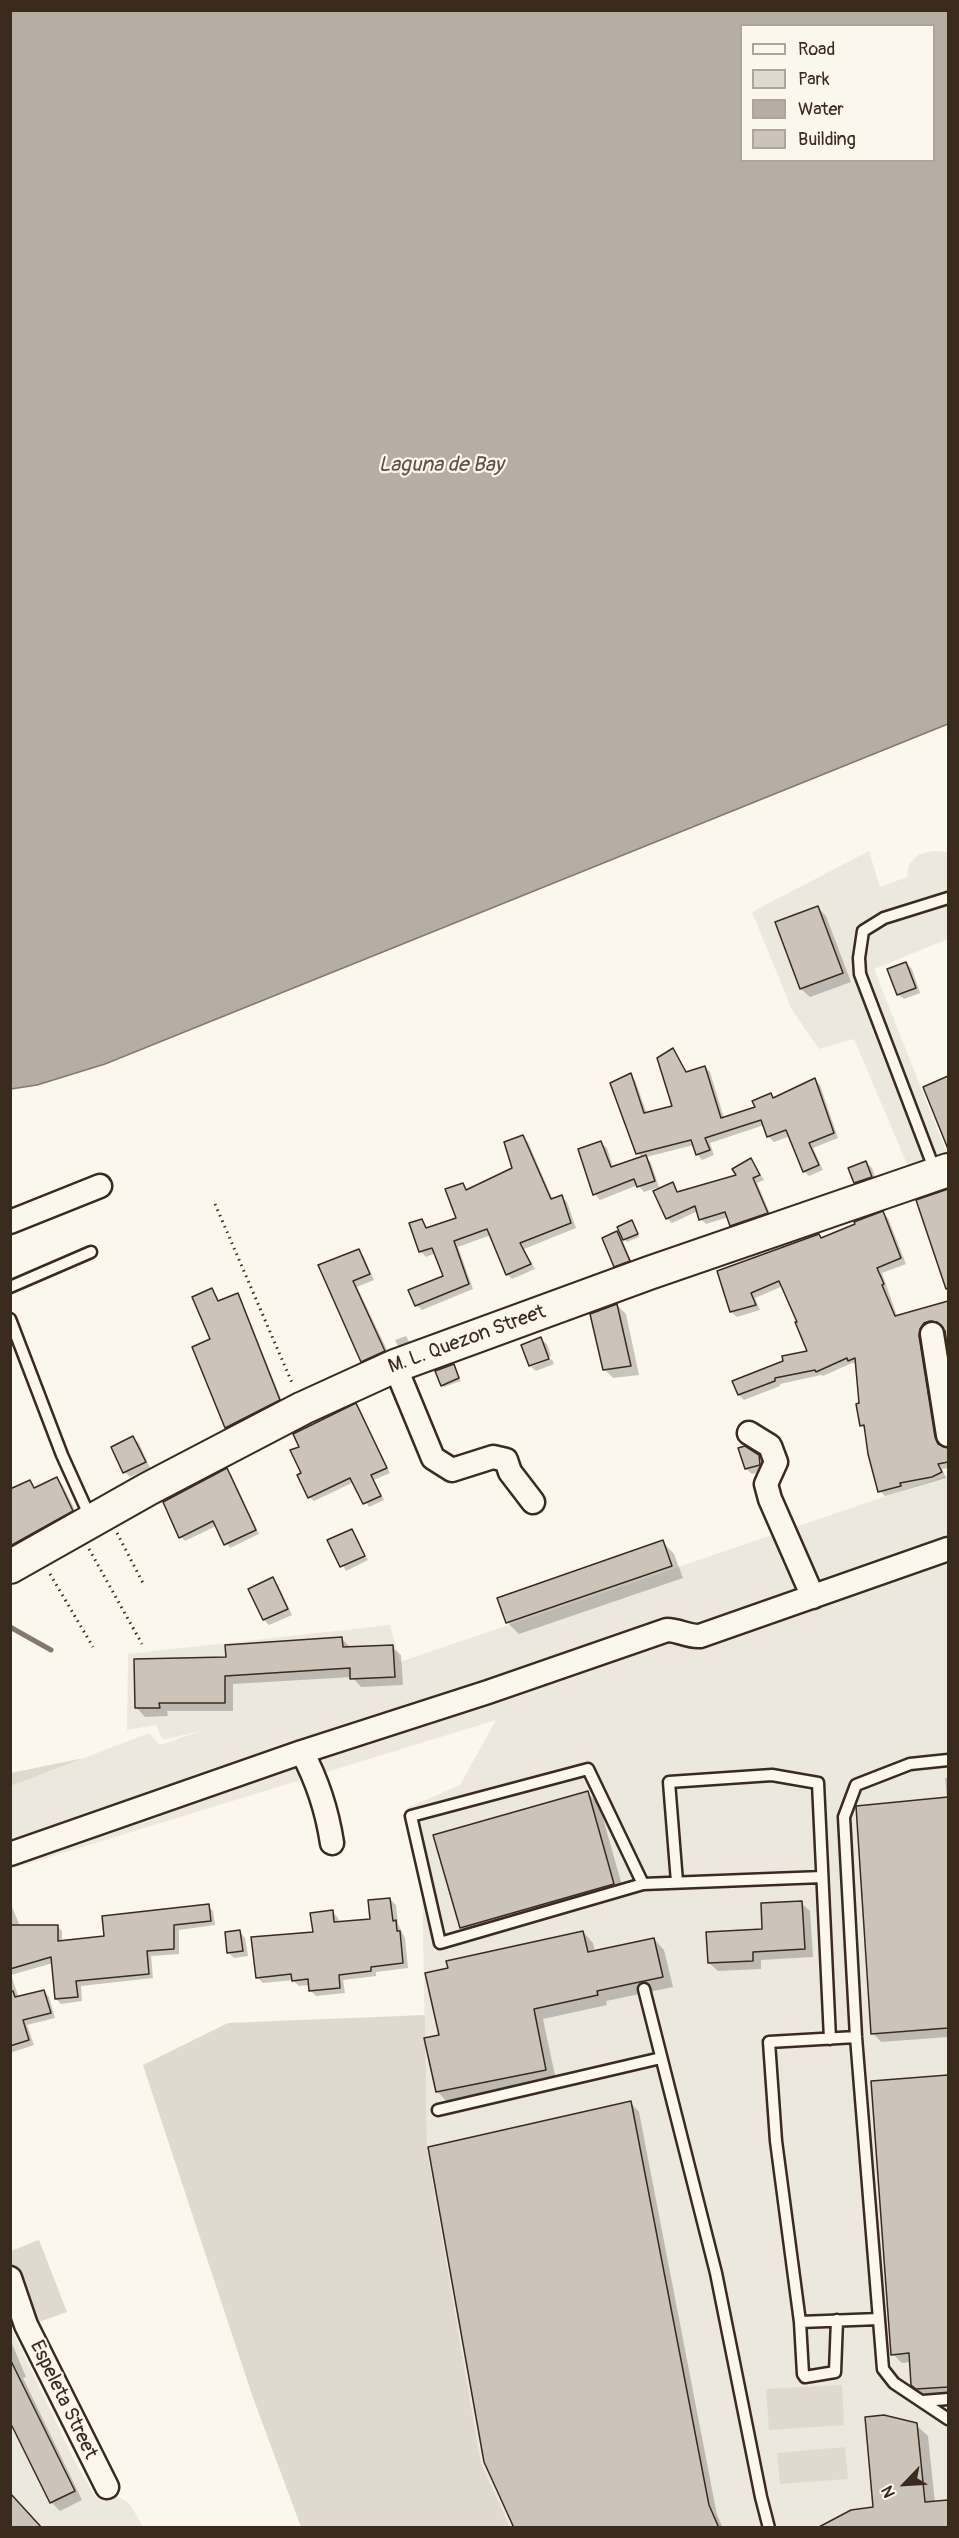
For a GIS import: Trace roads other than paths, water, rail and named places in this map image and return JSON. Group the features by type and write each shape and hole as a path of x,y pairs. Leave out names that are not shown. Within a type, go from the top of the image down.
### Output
{"main road":[{"name":"M. L. Quezon Street","path":"24,1559 91,1520 303,1408 395,1366 649,1273 942,1172"}],"street":[{"path":"10,1222 100,1186"},
{"path":"932,1334 948,1435"},
{"path":"395,1366 433,1458 452,1470 493,1457 506,1460 510,1472 532,1502"},
{"path":"749,1433 770,1446 776,1462 766,1484 768,1492 813,1597"},
{"path":"10,1854 302,1752 488,1692 667,1630 675,1630 692,1637 700,1636 948,1549"},
{"path":"302,1752 318,1783 325,1805 332,1843"},
{"name":"Espeleta Street","path":"10,2278 26,2325 107,2487"}],"lane":[{"path":"942,1172 871,1004 861,974 859,958 862,931 884,918 948,898"},
{"path":"10,1287 91,1252"},
{"path":"10,1319 91,1520"},
{"path":"948,1760 910,1764 856,1785 844,1818 856,2037 883,2368 894,2383 948,2419"},
{"path":"643,1884 588,1768 411,1816 441,1943 643,1884 822,1877"},
{"path":"677,1882 669,1782 771,1775 818,1784 830,2040"},
{"path":"644,1989 716,2273 769,2528"},
{"path":"837,2320 835,2372 805,2377 800,2322 777,2151 769,2042 856,2037"},
{"path":"438,2110 661,2058"},
{"path":"800,2322 879,2319"},
{"path":"923,2401 948,2399"}],"water":[{"name":"Laguna de Bay","path":"11,10 948,11 948,724 105,1064 37,1085 11,1089"}],"waterway":[{"path":"10,1627 51,1650"}]}
